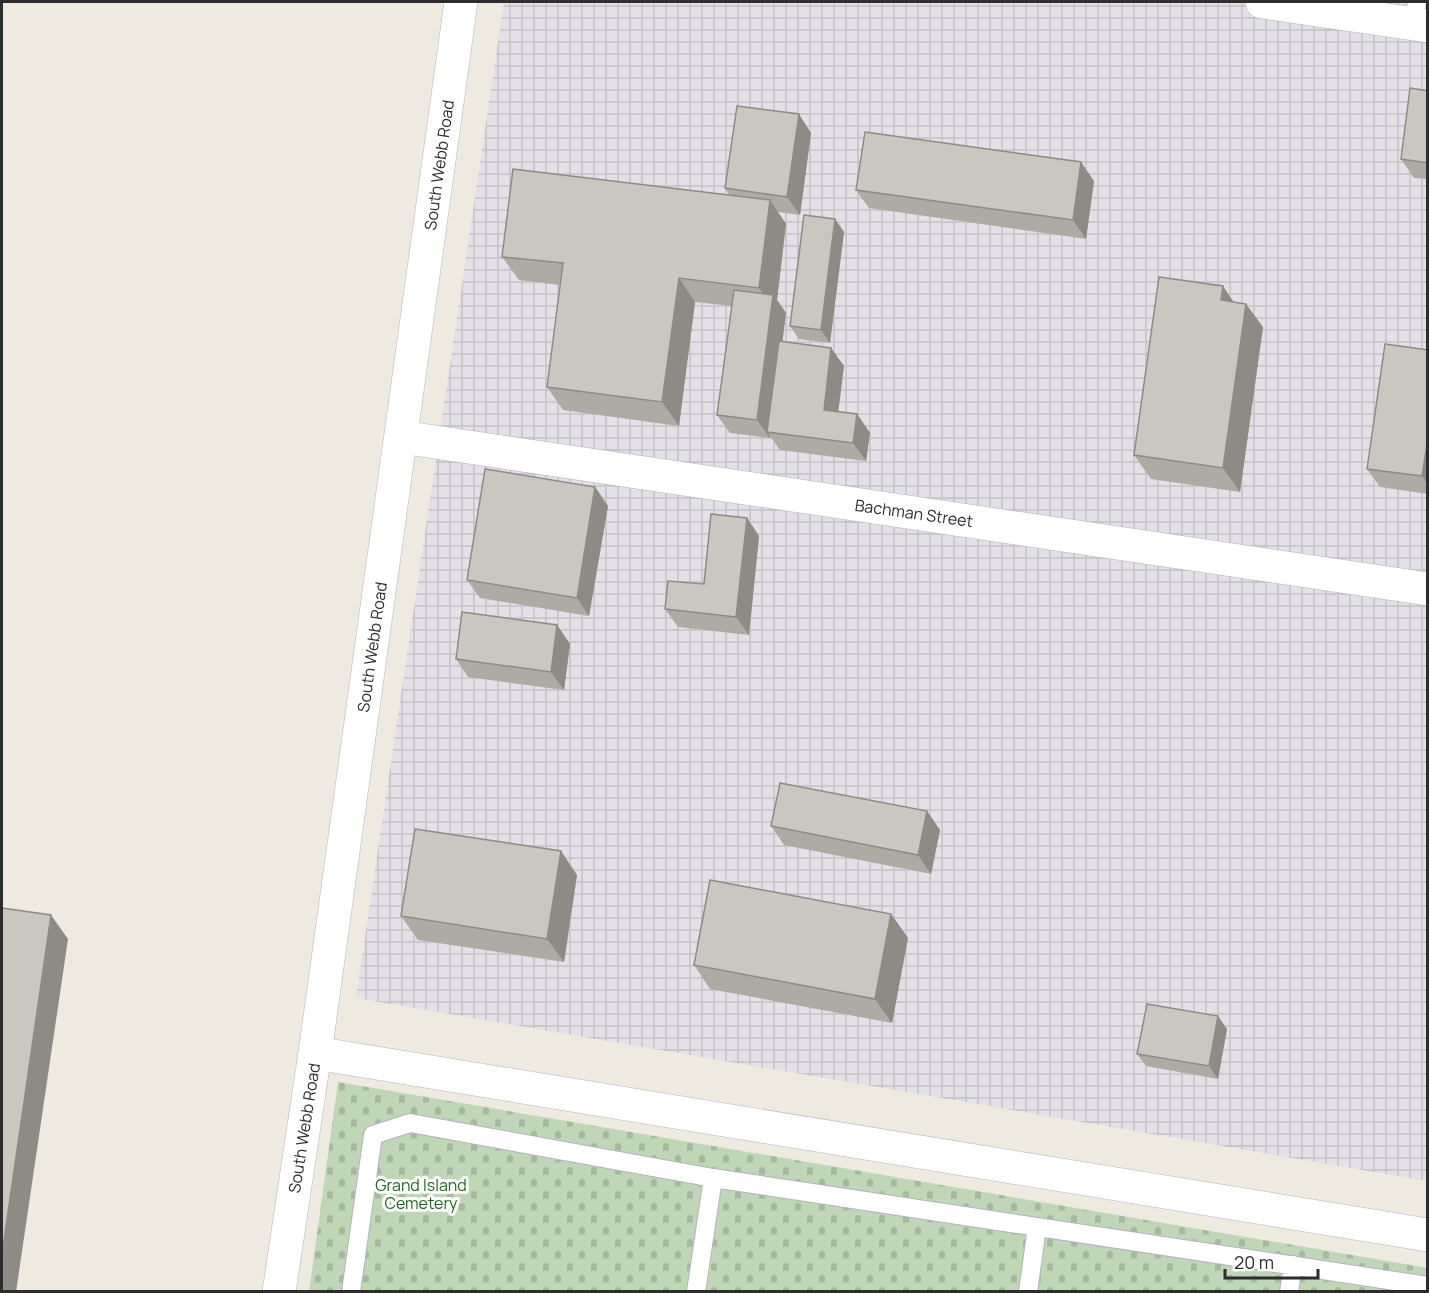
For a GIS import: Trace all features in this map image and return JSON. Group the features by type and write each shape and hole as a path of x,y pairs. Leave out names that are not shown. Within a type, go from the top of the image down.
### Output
{"street":[{"name":"South Webb Road","path":"279,1292 315,1053 461,2"},
{"path":"1262,2 1419,17"},
{"name":"Bachman Street","path":"401,437 1428,589"},
{"path":"315,1053 1428,1235"}],"lane":[{"path":"351,1292 374,1135 410,1123 713,1178 1428,1286"},
{"path":"696,1292 713,1178"},
{"path":"1028,1292 1037,1227"},
{"path":"1289,1292 1293,1265"}],"shaded area":[{"path":"504,2 1427,2 1427,1181 356,998"}],"green space":[{"name":"Grand Island Cemetery","path":"338,1082 1428,1268 1427,1292 309,1292"}],"building":[{"path":"1410,88 1428,91 1428,163 1401,159"},
{"path":"737,106 799,114 787,197 725,188"},
{"path":"865,132 1081,162 1073,220 856,190"},
{"path":"513,169 770,200 759,288 679,278 662,402 547,387 563,263 502,257"},
{"path":"804,215 835,219 821,330 790,326"},
{"path":"1159,277 1223,286 1221,300 1246,304 1223,468 1134,455"},
{"path":"734,290 773,295 757,420 717,415"},
{"path":"779,341 831,348 824,410 857,414 853,443 767,432"},
{"path":"1385,344 1428,350 1428,438 1422,476 1367,469"},
{"path":"485,469 595,487 577,598 467,580"},
{"path":"711,514 747,518 736,617 665,609 668,581 704,584"},
{"path":"462,612 557,625 551,672 456,659"},
{"path":"780,783 927,811 918,855 771,826"},
{"path":"415,829 561,851 547,939 401,916"},
{"path":"710,880 891,914 875,999 694,965"},
{"path":"2,908 51,915 2,1254"},
{"path":"1147,1004 1218,1016 1209,1066 1137,1054"}]}
